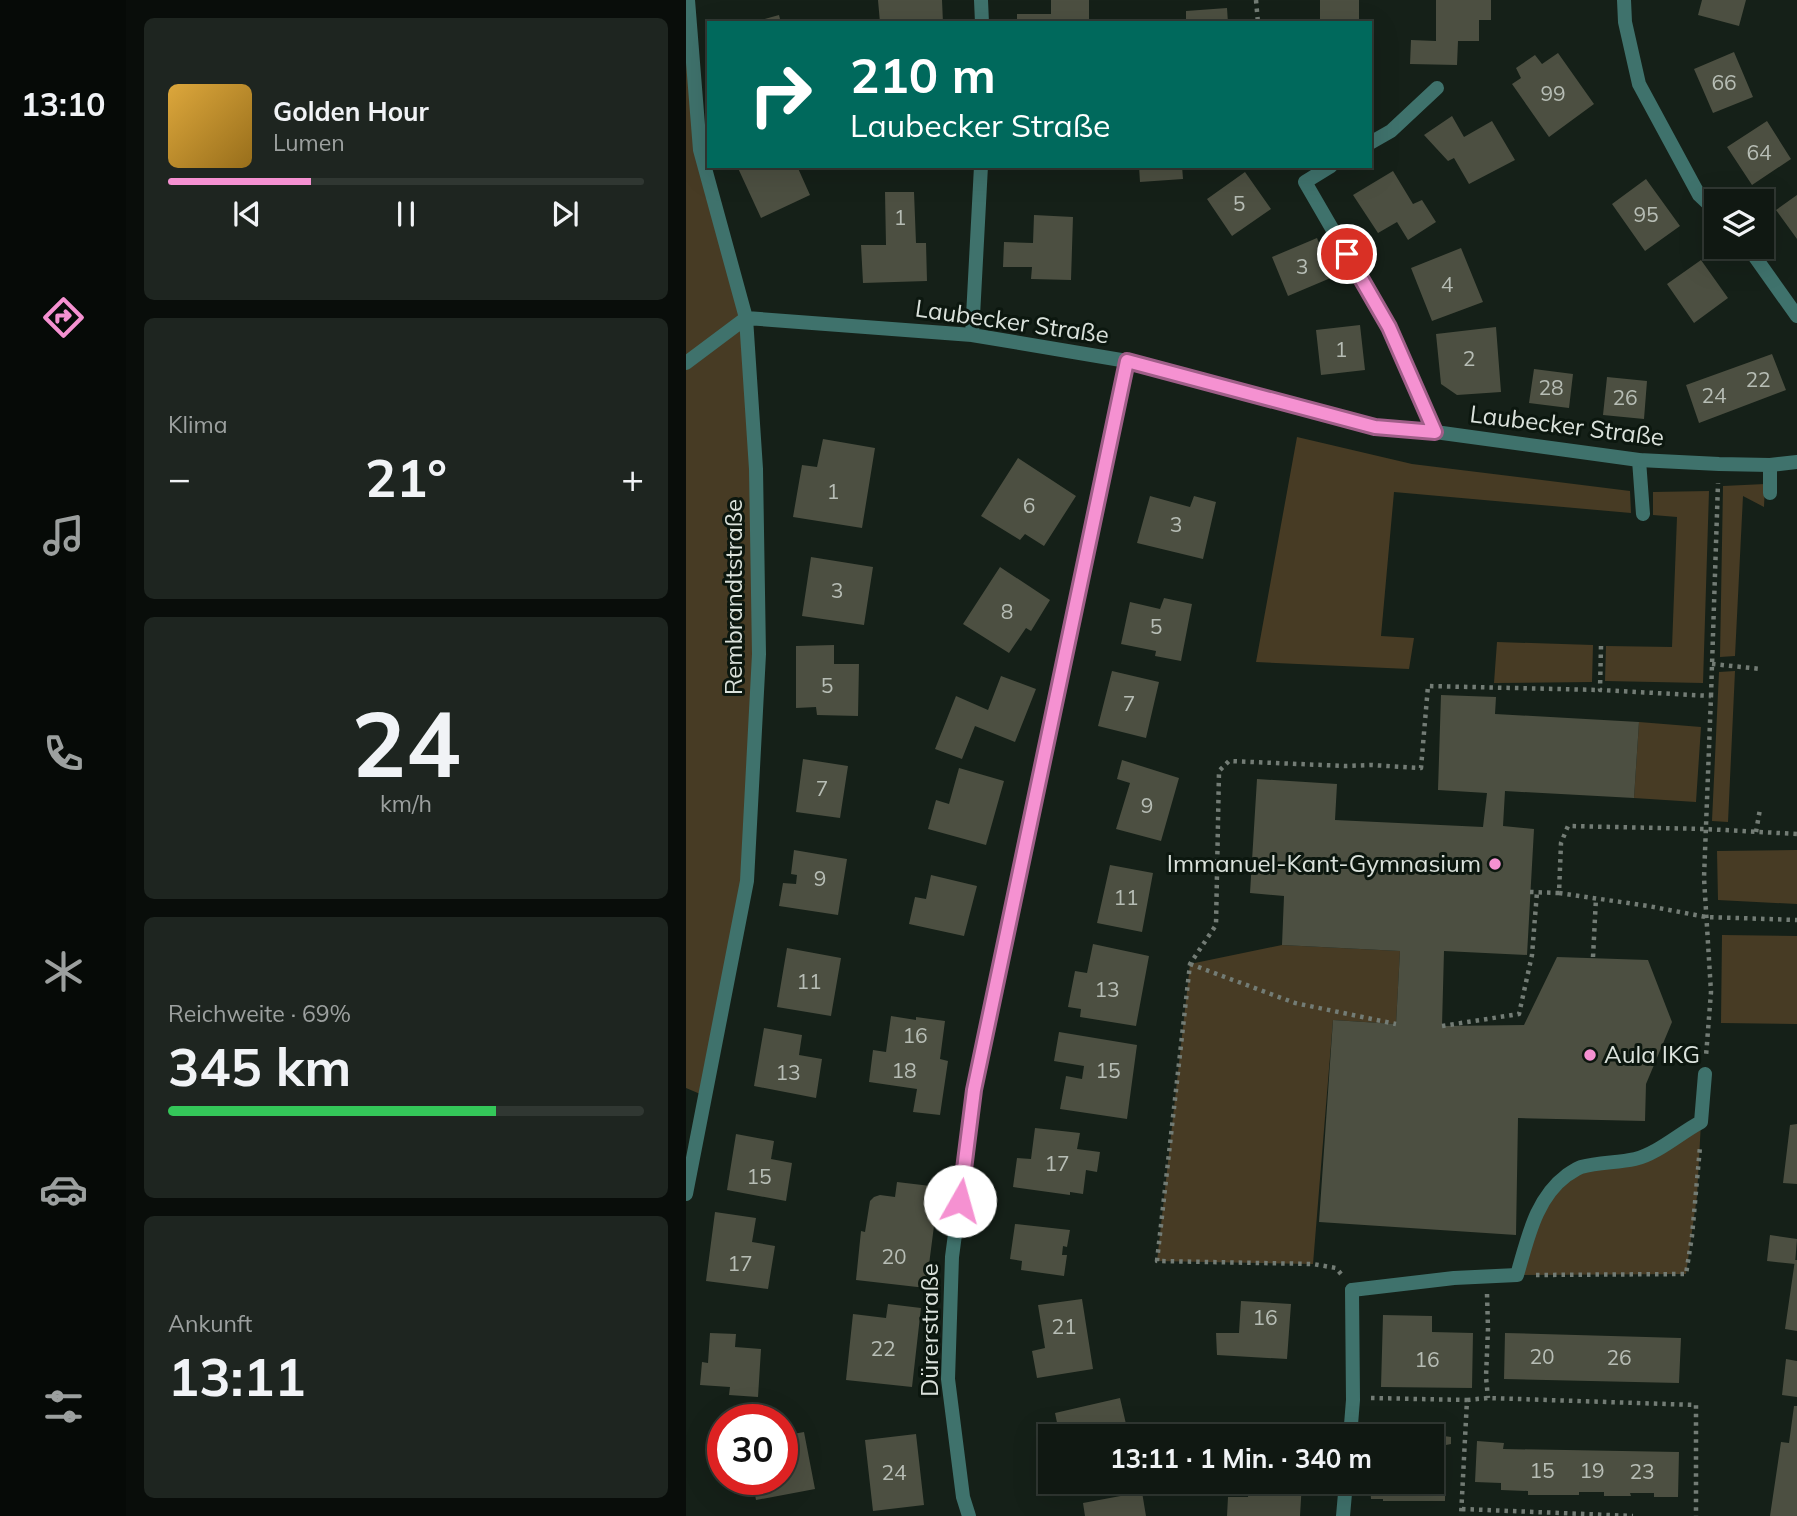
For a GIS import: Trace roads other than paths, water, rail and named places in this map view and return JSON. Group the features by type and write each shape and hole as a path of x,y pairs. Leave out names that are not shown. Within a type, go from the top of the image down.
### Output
{"street":[{"name":"Rembrandtstraße","path":"686,1194 747,881 760,654 756,469 746,318 700,150 688,0"},
{"path":"981,0 982,21"},
{"path":"1624,0 1625,22 1639,84 1704,200"},
{"path":"1372,142 1391,131 1437,88"},
{"path":"972,335 981,168"},
{"path":"1328,168 1305,182 1389,327 1435,432"},
{"path":"1757,259 1797,316"},
{"name":"Laubecker Straße","path":"746,318 972,335 1127,361 1375,427 1435,432 1639,460 1770,465 1797,462"},
{"path":"686,363 746,318"},
{"name":"Dürerstraße","path":"969,1516 948,1379 952,1257 974,1090 1127,361"},
{"path":"1639,460 1643,514"},
{"path":"1770,465 1770,493"},
{"path":"1351,1424 1352,1290 1465,1277 1517,1275 1539,1208 1556,1184 1577,1168 1645,1155 1701,1122 1705,1074"},
{"path":"1343,1516 1345,1494"}],"place":[{"name":"Immanuel-Kant-Gymnasium","path":"1495,864"},
{"name":"Aula IKG","path":"1590,1055"}]}
